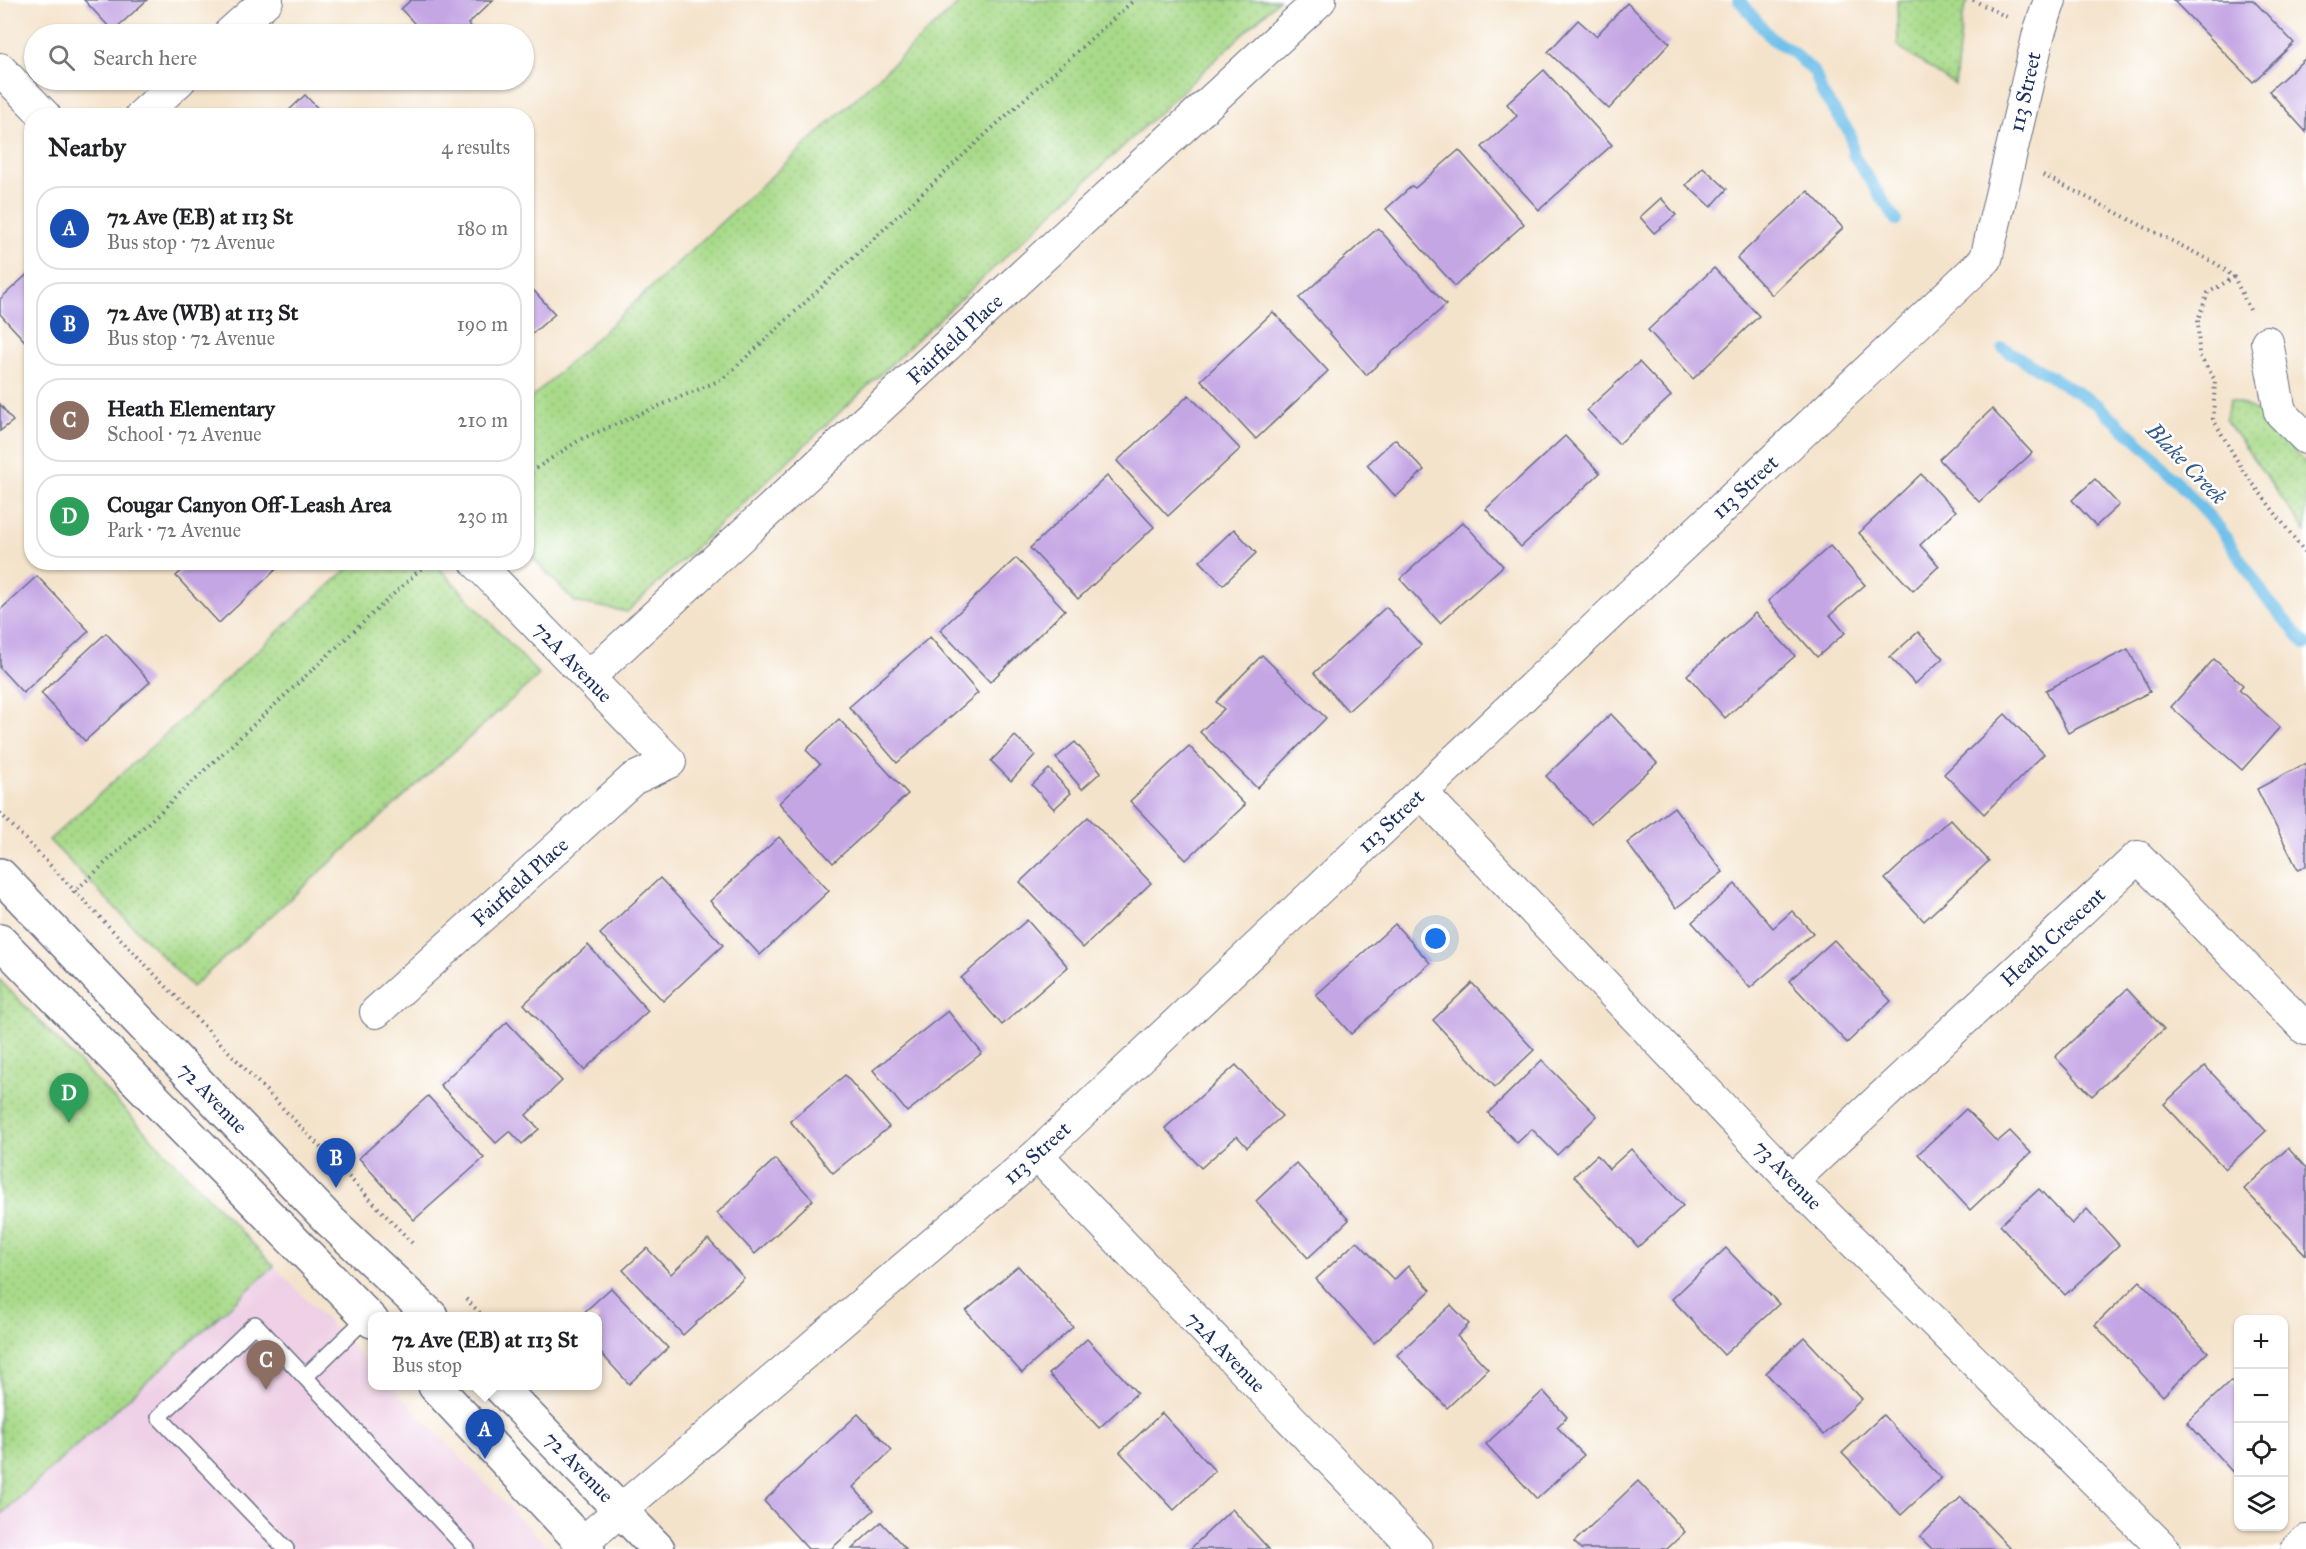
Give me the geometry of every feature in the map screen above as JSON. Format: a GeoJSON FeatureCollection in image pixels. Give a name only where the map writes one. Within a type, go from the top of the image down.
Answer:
{"type":"FeatureCollection","features":[{"type":"Feature","properties":{"kind":"main road","name":"72 Avenue"},"geometry":{"type":"LineString","coordinates":[[0,875],[328,1219],[426,1312]]}},
{"type":"Feature","properties":{"kind":"main road","name":"72 Avenue"},"geometry":{"type":"LineString","coordinates":[[0,941],[368,1317]]}},
{"type":"Feature","properties":{"kind":"main road"},"geometry":{"type":"LineString","coordinates":[[439,1390],[581,1547]]}},
{"type":"Feature","properties":{"kind":"main road","name":"72 Avenue"},"geometry":{"type":"LineString","coordinates":[[503,1390],[658,1549]]}},
{"type":"Feature","properties":{"kind":"street"},"geometry":{"type":"LineString","coordinates":[[240,24],[267,0]]}},
{"type":"Feature","properties":{"kind":"street","name":"Fairfield Place"},"geometry":{"type":"LineString","coordinates":[[589,677],[1320,0]]}},
{"type":"Feature","properties":{"kind":"street","name":"113 Street"},"geometry":{"type":"LineString","coordinates":[[581,1547],[621,1510],[1037,1155],[1986,259],[2039,33],[2050,0]]}},
{"type":"Feature","properties":{"kind":"street"},"geometry":{"type":"LineString","coordinates":[[0,69],[37,108]]}},
{"type":"Feature","properties":{"kind":"street"},"geometry":{"type":"LineString","coordinates":[[150,108],[169,90]]}},
{"type":"Feature","properties":{"kind":"street"},"geometry":{"type":"LineString","coordinates":[[2267,342],[2280,412],[2306,438]]}},
{"type":"Feature","properties":{"kind":"street","name":"72A Avenue"},"geometry":{"type":"LineString","coordinates":[[484,570],[670,762]]}},
{"type":"Feature","properties":{"kind":"street","name":"Fairfield Place"},"geometry":{"type":"LineString","coordinates":[[376,1012],[633,779],[670,762]]}},
{"type":"Feature","properties":{"kind":"street","name":"73 Avenue"},"geometry":{"type":"LineString","coordinates":[[1421,792],[1792,1181],[2164,1549]]}},
{"type":"Feature","properties":{"kind":"street","name":"Heath Crescent"},"geometry":{"type":"LineString","coordinates":[[1792,1181],[2138,857],[2306,1029]]}},
{"type":"Feature","properties":{"kind":"street","name":"72A Avenue"},"geometry":{"type":"LineString","coordinates":[[1037,1155],[1416,1549]]}},
{"type":"Feature","properties":{"kind":"street"},"geometry":{"type":"LineString","coordinates":[[2297,1549],[2306,1541]]}},
{"type":"Feature","properties":{"kind":"lane"},"geometry":{"type":"LineString","coordinates":[[305,1377],[358,1326],[368,1321]]}},
{"type":"Feature","properties":{"kind":"lane"},"geometry":{"type":"LineString","coordinates":[[286,1549],[159,1417],[255,1324],[466,1549]]}},
{"type":"Feature","properties":{"kind":"path"},"geometry":{"type":"LineString","coordinates":[[534,470],[581,439],[723,379],[988,132],[1134,0]]}},
{"type":"Feature","properties":{"kind":"path"},"geometry":{"type":"LineString","coordinates":[[1973,0],[1995,12]]}},
{"type":"Feature","properties":{"kind":"path"},"geometry":{"type":"LineString","coordinates":[[2052,180],[2217,264],[2234,277],[2208,293],[2198,319],[2199,355],[2215,380],[2213,419],[2242,469],[2306,555]]}},
{"type":"Feature","properties":{"kind":"path"},"geometry":{"type":"LineString","coordinates":[[74,892],[419,570]]}},
{"type":"Feature","properties":{"kind":"path"},"geometry":{"type":"LineString","coordinates":[[0,813],[417,1249]]}},
{"type":"Feature","properties":{"kind":"path"},"geometry":{"type":"LineString","coordinates":[[458,1291],[478,1312]]}},
{"type":"Feature","properties":{"kind":"shaded area"},"geometry":{"type":"Polygon","coordinates":[[[274,1266],[368,1363],[368,1390],[395,1390],[550,1549],[0,1549],[0,1515],[274,1266]]]}},
{"type":"Feature","properties":{"kind":"green space"},"geometry":{"type":"Polygon","coordinates":[[[962,0],[1279,0],[627,612],[575,602],[534,559],[534,396],[962,0]]]}},
{"type":"Feature","properties":{"kind":"green space"},"geometry":{"type":"Polygon","coordinates":[[[1897,0],[1968,0],[1962,20],[1955,85],[1898,47],[1897,0]]]}},
{"type":"Feature","properties":{"kind":"green space"},"geometry":{"type":"Polygon","coordinates":[[[2231,399],[2258,411],[2306,464],[2306,532],[2225,419],[2231,399]]]}},
{"type":"Feature","properties":{"kind":"green space"},"geometry":{"type":"Polygon","coordinates":[[[346,570],[442,570],[539,675],[192,987],[49,840],[346,570]]]}},
{"type":"Feature","properties":{"kind":"green space"},"geometry":{"type":"Polygon","coordinates":[[[0,980],[274,1266],[0,1515],[0,980]]]}},
{"type":"Feature","properties":{"kind":"building"},"geometry":{"type":"Polygon","coordinates":[[[84,0],[147,0],[121,24],[106,24],[84,0]]]}},
{"type":"Feature","properties":{"kind":"building"},"geometry":{"type":"Polygon","coordinates":[[[411,0],[493,0],[468,24],[415,24],[401,9],[411,0]]]}},
{"type":"Feature","properties":{"kind":"building"},"geometry":{"type":"Polygon","coordinates":[[[2173,0],[2253,0],[2294,43],[2253,82],[2173,0]]]}},
{"type":"Feature","properties":{"kind":"building"},"geometry":{"type":"Polygon","coordinates":[[[1627,3],[1670,43],[1609,109],[1548,52],[1578,20],[1596,36],[1627,3]]]}},
{"type":"Feature","properties":{"kind":"building"},"geometry":{"type":"Polygon","coordinates":[[[2306,58],[2306,132],[2269,91],[2306,58]]]}},
{"type":"Feature","properties":{"kind":"building"},"geometry":{"type":"Polygon","coordinates":[[[1544,70],[1612,145],[1539,210],[1482,147],[1517,116],[1507,104],[1544,70]]]}},
{"type":"Feature","properties":{"kind":"building"},"geometry":{"type":"Polygon","coordinates":[[[305,95],[317,108],[291,108],[305,95]]]}},
{"type":"Feature","properties":{"kind":"building"},"geometry":{"type":"Polygon","coordinates":[[[1459,150],[1524,224],[1455,286],[1386,209],[1412,186],[1415,188],[1459,150]]]}},
{"type":"Feature","properties":{"kind":"building"},"geometry":{"type":"Polygon","coordinates":[[[1703,167],[1727,189],[1711,207],[1686,185],[1703,167]]]}},
{"type":"Feature","properties":{"kind":"building"},"geometry":{"type":"Polygon","coordinates":[[[1808,191],[1843,228],[1772,295],[1737,258],[1808,191]]]}},
{"type":"Feature","properties":{"kind":"building"},"geometry":{"type":"Polygon","coordinates":[[[1661,198],[1676,215],[1654,233],[1640,217],[1661,198]]]}},
{"type":"Feature","properties":{"kind":"building"},"geometry":{"type":"Polygon","coordinates":[[[1378,228],[1446,305],[1366,375],[1299,298],[1378,228]]]}},
{"type":"Feature","properties":{"kind":"building"},"geometry":{"type":"Polygon","coordinates":[[[1714,268],[1759,316],[1693,379],[1648,330],[1714,268]]]}},
{"type":"Feature","properties":{"kind":"building"},"geometry":{"type":"Polygon","coordinates":[[[24,277],[24,340],[0,314],[0,299],[24,277]]]}},
{"type":"Feature","properties":{"kind":"building"},"geometry":{"type":"Polygon","coordinates":[[[534,291],[555,314],[534,332],[534,291]]]}},
{"type":"Feature","properties":{"kind":"building"},"geometry":{"type":"Polygon","coordinates":[[[1273,312],[1328,371],[1256,439],[1201,380],[1273,312]]]}},
{"type":"Feature","properties":{"kind":"building"},"geometry":{"type":"Polygon","coordinates":[[[1639,362],[1671,396],[1619,444],[1587,410],[1639,362]]]}},
{"type":"Feature","properties":{"kind":"building"},"geometry":{"type":"Polygon","coordinates":[[[1189,395],[1240,449],[1168,516],[1117,461],[1189,395]]]}},
{"type":"Feature","properties":{"kind":"building"},"geometry":{"type":"Polygon","coordinates":[[[0,404],[13,421],[0,431],[0,404]]]}},
{"type":"Feature","properties":{"kind":"building"},"geometry":{"type":"Polygon","coordinates":[[[1992,409],[2032,453],[1979,502],[1939,459],[1992,409]]]}},
{"type":"Feature","properties":{"kind":"building"},"geometry":{"type":"Polygon","coordinates":[[[1565,436],[1600,473],[1521,547],[1486,509],[1565,436]]]}},
{"type":"Feature","properties":{"kind":"building"},"geometry":{"type":"Polygon","coordinates":[[[1395,439],[1424,470],[1396,497],[1367,465],[1395,439]]]}},
{"type":"Feature","properties":{"kind":"building"},"geometry":{"type":"Polygon","coordinates":[[[1921,474],[1956,511],[1920,545],[1939,566],[1913,591],[1859,533],[1921,474]]]}},
{"type":"Feature","properties":{"kind":"building"},"geometry":{"type":"Polygon","coordinates":[[[1107,476],[1154,527],[1078,599],[1030,548],[1107,476]]]}},
{"type":"Feature","properties":{"kind":"building"},"geometry":{"type":"Polygon","coordinates":[[[2095,479],[2119,505],[2096,526],[2072,500],[2095,479]]]}},
{"type":"Feature","properties":{"kind":"building"},"geometry":{"type":"Polygon","coordinates":[[[1463,522],[1503,566],[1440,623],[1400,579],[1463,522]]]}},
{"type":"Feature","properties":{"kind":"building"},"geometry":{"type":"Polygon","coordinates":[[[1234,529],[1256,553],[1223,585],[1200,561],[1234,529]]]}},
{"type":"Feature","properties":{"kind":"building"},"geometry":{"type":"Polygon","coordinates":[[[1830,546],[1865,585],[1830,615],[1845,633],[1817,657],[1768,601],[1830,546]]]}},
{"type":"Feature","properties":{"kind":"building"},"geometry":{"type":"Polygon","coordinates":[[[1016,558],[1065,610],[990,682],[940,630],[1016,558]]]}},
{"type":"Feature","properties":{"kind":"building"},"geometry":{"type":"Polygon","coordinates":[[[182,570],[275,570],[219,623],[176,576],[182,570]]]}},
{"type":"Feature","properties":{"kind":"building"},"geometry":{"type":"Polygon","coordinates":[[[37,576],[89,631],[23,693],[0,668],[0,610],[37,576]]]}},
{"type":"Feature","properties":{"kind":"building"},"geometry":{"type":"Polygon","coordinates":[[[1386,607],[1421,645],[1348,711],[1314,673],[1386,607]]]}},
{"type":"Feature","properties":{"kind":"building"},"geometry":{"type":"Polygon","coordinates":[[[1755,613],[1795,656],[1725,718],[1687,675],[1755,613]]]}},
{"type":"Feature","properties":{"kind":"building"},"geometry":{"type":"Polygon","coordinates":[[[1918,632],[1943,658],[1915,684],[1890,657],[1918,632]]]}},
{"type":"Feature","properties":{"kind":"building"},"geometry":{"type":"Polygon","coordinates":[[[106,633],[150,682],[85,741],[41,693],[106,633]]]}},
{"type":"Feature","properties":{"kind":"building"},"geometry":{"type":"Polygon","coordinates":[[[930,637],[978,693],[897,763],[849,707],[930,637]]]}},
{"type":"Feature","properties":{"kind":"building"},"geometry":{"type":"Polygon","coordinates":[[[2128,649],[2150,692],[2068,733],[2046,690],[2128,649]]]}},
{"type":"Feature","properties":{"kind":"building"},"geometry":{"type":"Polygon","coordinates":[[[1262,655],[1326,718],[1257,788],[1200,732],[1224,709],[1216,702],[1262,655]]]}},
{"type":"Feature","properties":{"kind":"building"},"geometry":{"type":"Polygon","coordinates":[[[2214,659],[2243,685],[2239,690],[2280,727],[2242,770],[2171,707],[2214,659]]]}},
{"type":"Feature","properties":{"kind":"building"},"geometry":{"type":"Polygon","coordinates":[[[1611,714],[1657,763],[1591,824],[1546,776],[1611,714]]]}},
{"type":"Feature","properties":{"kind":"building"},"geometry":{"type":"Polygon","coordinates":[[[2005,714],[2044,754],[1984,814],[1944,774],[2005,714]]]}},
{"type":"Feature","properties":{"kind":"building"},"geometry":{"type":"Polygon","coordinates":[[[839,719],[908,794],[833,863],[779,803],[820,764],[806,750],[839,719]]]}},
{"type":"Feature","properties":{"kind":"building"},"geometry":{"type":"Polygon","coordinates":[[[1015,736],[1035,755],[1011,781],[991,761],[1015,736]]]}},
{"type":"Feature","properties":{"kind":"building"},"geometry":{"type":"Polygon","coordinates":[[[1075,742],[1101,772],[1082,789],[1056,758],[1075,742]]]}},
{"type":"Feature","properties":{"kind":"building"},"geometry":{"type":"Polygon","coordinates":[[[1189,746],[1245,805],[1186,860],[1130,801],[1189,746]]]}},
{"type":"Feature","properties":{"kind":"building"},"geometry":{"type":"Polygon","coordinates":[[[2306,763],[2306,866],[2298,870],[2257,789],[2306,763]]]}},
{"type":"Feature","properties":{"kind":"building"},"geometry":{"type":"Polygon","coordinates":[[[1049,769],[1071,793],[1054,809],[1032,785],[1049,769]]]}},
{"type":"Feature","properties":{"kind":"building"},"geometry":{"type":"Polygon","coordinates":[[[1674,807],[1723,872],[1676,908],[1627,843],[1674,807]]]}},
{"type":"Feature","properties":{"kind":"building"},"geometry":{"type":"Polygon","coordinates":[[[1088,817],[1151,883],[1083,948],[1020,882],[1088,817]]]}},
{"type":"Feature","properties":{"kind":"building"},"geometry":{"type":"Polygon","coordinates":[[[1950,819],[1989,861],[1924,921],[1885,879],[1950,819]]]}},
{"type":"Feature","properties":{"kind":"building"},"geometry":{"type":"Polygon","coordinates":[[[779,837],[829,891],[760,955],[710,901],[779,837]]]}},
{"type":"Feature","properties":{"kind":"building"},"geometry":{"type":"Polygon","coordinates":[[[660,878],[723,945],[663,1001],[600,934],[660,878]]]}},
{"type":"Feature","properties":{"kind":"building"},"geometry":{"type":"Polygon","coordinates":[[[1735,884],[1773,928],[1792,911],[1813,933],[1750,988],[1692,922],[1735,884]]]}},
{"type":"Feature","properties":{"kind":"building"},"geometry":{"type":"Polygon","coordinates":[[[1027,920],[1068,967],[1002,1025],[961,978],[1027,920]]]}},
{"type":"Feature","properties":{"kind":"building"},"geometry":{"type":"Polygon","coordinates":[[[1395,924],[1430,963],[1351,1034],[1316,995],[1395,924]]]}},
{"type":"Feature","properties":{"kind":"building"},"geometry":{"type":"Polygon","coordinates":[[[1834,940],[1891,1001],[1847,1043],[1789,981],[1834,940]]]}},
{"type":"Feature","properties":{"kind":"building"},"geometry":{"type":"Polygon","coordinates":[[[588,945],[648,1011],[584,1070],[524,1004],[588,945]]]}},
{"type":"Feature","properties":{"kind":"building"},"geometry":{"type":"Polygon","coordinates":[[[1472,983],[1534,1050],[1495,1087],[1433,1020],[1472,983]]]}},
{"type":"Feature","properties":{"kind":"building"},"geometry":{"type":"Polygon","coordinates":[[[2127,989],[2164,1029],[2092,1096],[2055,1057],[2127,989]]]}},
{"type":"Feature","properties":{"kind":"building"},"geometry":{"type":"Polygon","coordinates":[[[948,1011],[982,1053],[907,1112],[873,1070],[948,1011]]]}},
{"type":"Feature","properties":{"kind":"building"},"geometry":{"type":"Polygon","coordinates":[[[507,1022],[562,1081],[526,1115],[539,1129],[522,1144],[510,1131],[496,1143],[440,1085],[507,1022]]]}},
{"type":"Feature","properties":{"kind":"building"},"geometry":{"type":"Polygon","coordinates":[[[1542,1060],[1597,1116],[1557,1155],[1532,1129],[1517,1143],[1488,1113],[1542,1060]]]}},
{"type":"Feature","properties":{"kind":"building"},"geometry":{"type":"Polygon","coordinates":[[[1236,1065],[1282,1116],[1247,1147],[1237,1136],[1201,1168],[1165,1128],[1236,1065]]]}},
{"type":"Feature","properties":{"kind":"building"},"geometry":{"type":"Polygon","coordinates":[[[2205,1066],[2266,1131],[2225,1169],[2164,1104],[2205,1066]]]}},
{"type":"Feature","properties":{"kind":"building"},"geometry":{"type":"Polygon","coordinates":[[[845,1075],[889,1127],[833,1173],[790,1121],[845,1075]]]}},
{"type":"Feature","properties":{"kind":"building"},"geometry":{"type":"Polygon","coordinates":[[[428,1096],[484,1158],[414,1220],[359,1158],[428,1096]]]}},
{"type":"Feature","properties":{"kind":"building"},"geometry":{"type":"Polygon","coordinates":[[[1966,1109],[1997,1142],[2010,1131],[2031,1153],[1970,1210],[1918,1154],[1966,1109]]]}},
{"type":"Feature","properties":{"kind":"building"},"geometry":{"type":"Polygon","coordinates":[[[2288,1148],[2306,1168],[2306,1255],[2244,1189],[2288,1148]]]}},
{"type":"Feature","properties":{"kind":"building"},"geometry":{"type":"Polygon","coordinates":[[[1631,1149],[1683,1206],[1638,1247],[1574,1176],[1597,1155],[1609,1169],[1631,1149]]]}},
{"type":"Feature","properties":{"kind":"building"},"geometry":{"type":"Polygon","coordinates":[[[775,1159],[813,1200],[755,1254],[717,1213],[775,1159]]]}},
{"type":"Feature","properties":{"kind":"building"},"geometry":{"type":"Polygon","coordinates":[[[1296,1163],[1349,1220],[1308,1258],[1256,1201],[1296,1163]]]}},
{"type":"Feature","properties":{"kind":"building"},"geometry":{"type":"Polygon","coordinates":[[[2039,1189],[2072,1224],[2087,1209],[2119,1245],[2065,1295],[2000,1225],[2039,1189]]]}},
{"type":"Feature","properties":{"kind":"building"},"geometry":{"type":"Polygon","coordinates":[[[708,1239],[744,1278],[683,1335],[623,1270],[647,1248],[671,1274],[708,1239]]]}},
{"type":"Feature","properties":{"kind":"building"},"geometry":{"type":"Polygon","coordinates":[[[1357,1241],[1394,1280],[1408,1266],[1431,1290],[1374,1343],[1316,1279],[1357,1241]]]}},
{"type":"Feature","properties":{"kind":"building"},"geometry":{"type":"Polygon","coordinates":[[[1726,1248],[1779,1304],[1724,1355],[1672,1299],[1726,1248]]]}},
{"type":"Feature","properties":{"kind":"building"},"geometry":{"type":"Polygon","coordinates":[[[1018,1266],[1073,1327],[1022,1373],[966,1311],[1018,1266]]]}},
{"type":"Feature","properties":{"kind":"building"},"geometry":{"type":"Polygon","coordinates":[[[2140,1281],[2208,1352],[2163,1396],[2095,1325],[2140,1281]]]}},
{"type":"Feature","properties":{"kind":"building"},"geometry":{"type":"Polygon","coordinates":[[[611,1288],[668,1348],[629,1384],[602,1354],[602,1312],[584,1312],[611,1288]]]}},
{"type":"Feature","properties":{"kind":"building"},"geometry":{"type":"Polygon","coordinates":[[[1451,1305],[1469,1324],[1457,1336],[1488,1369],[1447,1408],[1397,1355],[1451,1305]]]}},
{"type":"Feature","properties":{"kind":"building"},"geometry":{"type":"Polygon","coordinates":[[[1804,1337],[1862,1399],[1824,1435],[1766,1373],[1804,1337]]]}},
{"type":"Feature","properties":{"kind":"building"},"geometry":{"type":"Polygon","coordinates":[[[1087,1339],[1137,1393],[1099,1428],[1049,1374],[1087,1339]]]}},
{"type":"Feature","properties":{"kind":"building"},"geometry":{"type":"Polygon","coordinates":[[[2231,1381],[2234,1384],[2234,1474],[2187,1422],[2231,1381]]]}},
{"type":"Feature","properties":{"kind":"building"},"geometry":{"type":"Polygon","coordinates":[[[1543,1391],[1567,1417],[1557,1427],[1584,1455],[1537,1499],[1486,1444],[1543,1391]]]}},
{"type":"Feature","properties":{"kind":"building"},"geometry":{"type":"Polygon","coordinates":[[[1162,1413],[1215,1471],[1174,1510],[1120,1452],[1162,1413]]]}},
{"type":"Feature","properties":{"kind":"building"},"geometry":{"type":"Polygon","coordinates":[[[858,1414],[892,1450],[853,1487],[874,1510],[831,1549],[808,1549],[764,1501],[858,1414]]]}},
{"type":"Feature","properties":{"kind":"building"},"geometry":{"type":"Polygon","coordinates":[[[1883,1415],[1941,1478],[1901,1515],[1842,1453],[1883,1415]]]}},
{"type":"Feature","properties":{"kind":"building"},"geometry":{"type":"Polygon","coordinates":[[[1638,1481],[1685,1532],[1667,1549],[1581,1549],[1574,1542],[1638,1481]]]}},
{"type":"Feature","properties":{"kind":"building"},"geometry":{"type":"Polygon","coordinates":[[[1961,1497],[2011,1549],[1932,1549],[1920,1537],[1961,1497]]]}},
{"type":"Feature","properties":{"kind":"building"},"geometry":{"type":"Polygon","coordinates":[[[1232,1509],[1269,1549],[1190,1549],[1232,1509]]]}},
{"type":"Feature","properties":{"kind":"building"},"geometry":{"type":"Polygon","coordinates":[[[881,1522],[906,1549],[852,1549],[881,1522]]]}},
{"type":"Feature","properties":{"kind":"waterway","name":"Blake Creek"},"geometry":{"type":"LineString","coordinates":[[1739,0],[1772,39],[1793,52],[1815,73],[1822,93],[1850,133],[1854,156],[1896,220]]}},
{"type":"Feature","properties":{"kind":"waterway","name":"Blake Creek"},"geometry":{"type":"LineString","coordinates":[[2003,348],[2098,405],[2151,453],[2219,527],[2267,599],[2306,645]]}},
{"type":"Feature","properties":{"kind":"place","name":"Cougar Canyon Off-Leash Area"},"geometry":{"type":"Point","coordinates":[69,1123]}},
{"type":"Feature","properties":{"kind":"place","name":"72 Ave (WB) at 113 St"},"geometry":{"type":"Point","coordinates":[336,1188]}},
{"type":"Feature","properties":{"kind":"place","name":"Heath Elementary"},"geometry":{"type":"Point","coordinates":[266,1390]}},
{"type":"Feature","properties":{"kind":"place","name":"72 Ave (EB) at 113 St"},"geometry":{"type":"Point","coordinates":[485,1459]}}]}
